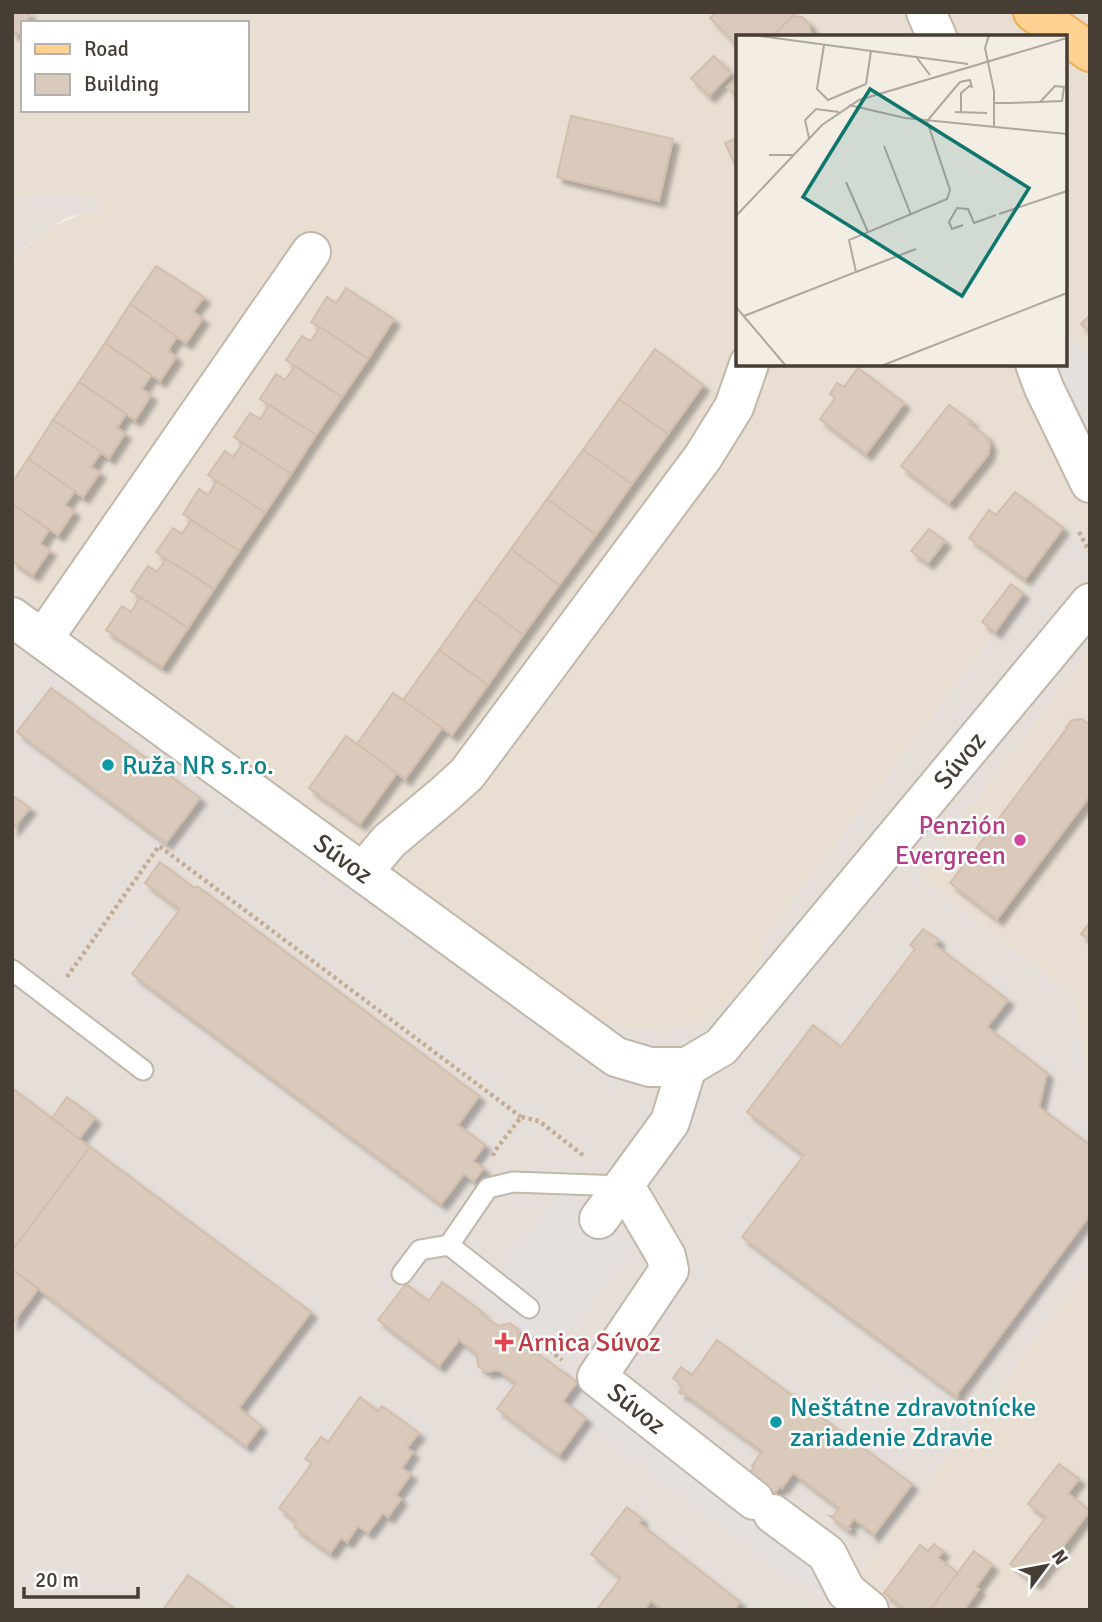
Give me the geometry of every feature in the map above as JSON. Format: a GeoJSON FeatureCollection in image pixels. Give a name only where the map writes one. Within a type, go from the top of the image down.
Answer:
{"type":"FeatureCollection","features":[{"type":"Feature","properties":{"kind":"main road"},"geometry":{"type":"LineString","coordinates":[[1033,12],[1089,47]]}},
{"type":"Feature","properties":{"kind":"street"},"geometry":{"type":"LineString","coordinates":[[926,12],[936,35]]}},
{"type":"Feature","properties":{"kind":"street"},"geometry":{"type":"LineString","coordinates":[[43,639],[311,252]]}},
{"type":"Feature","properties":{"kind":"street"},"geometry":{"type":"LineString","coordinates":[[363,873],[389,841],[467,774],[703,457],[734,407],[748,366]]}},
{"type":"Feature","properties":{"kind":"street"},"geometry":{"type":"LineString","coordinates":[[1036,366],[1090,483]]}},
{"type":"Feature","properties":{"kind":"street","name":"Súvoz"},"geometry":{"type":"LineString","coordinates":[[12,617],[616,1057],[650,1068],[687,1067],[721,1048],[1090,603]]}},
{"type":"Feature","properties":{"kind":"street"},"geometry":{"type":"LineString","coordinates":[[599,1219],[670,1122],[687,1067]]}},
{"type":"Feature","properties":{"kind":"street","name":"Súvoz"},"geometry":{"type":"LineString","coordinates":[[625,1186],[666,1256],[669,1270],[597,1377],[827,1554],[846,1591],[869,1610]]}},
{"type":"Feature","properties":{"kind":"lane"},"geometry":{"type":"LineString","coordinates":[[12,970],[143,1070]]}},
{"type":"Feature","properties":{"kind":"lane"},"geometry":{"type":"LineString","coordinates":[[402,1275],[420,1250],[449,1245],[488,1188],[513,1182],[625,1186]]}},
{"type":"Feature","properties":{"kind":"lane"},"geometry":{"type":"LineString","coordinates":[[449,1245],[529,1308]]}},
{"type":"Feature","properties":{"kind":"path"},"geometry":{"type":"LineString","coordinates":[[1079,532],[1090,552]]}},
{"type":"Feature","properties":{"kind":"path"},"geometry":{"type":"LineString","coordinates":[[51,999],[159,846],[521,1117],[539,1121],[625,1186]]}},
{"type":"Feature","properties":{"kind":"path"},"geometry":{"type":"LineString","coordinates":[[488,1188],[494,1153],[521,1117]]}},
{"type":"Feature","properties":{"kind":"path"},"geometry":{"type":"LineString","coordinates":[[526,1331],[576,1371],[597,1377]]}},
{"type":"Feature","properties":{"kind":"shaded area"},"geometry":{"type":"Polygon","coordinates":[[[12,12],[1090,12],[1090,543],[1073,512],[1069,516],[1069,534],[762,944],[760,965],[734,998],[703,1020],[665,1031],[623,1028],[597,1018],[12,587],[12,264],[17,255],[49,228],[85,213],[105,212],[39,193],[12,197],[12,12]]]}},
{"type":"Feature","properties":{"kind":"shaded area"},"geometry":{"type":"Polygon","coordinates":[[[39,193],[94,195],[106,212],[85,213],[66,218],[32,241],[17,255],[12,264],[12,197],[39,193]]]}},
{"type":"Feature","properties":{"kind":"shaded area"},"geometry":{"type":"Polygon","coordinates":[[[1067,334],[1090,357],[1090,483],[1036,366],[1067,366],[1067,334]]]}},
{"type":"Feature","properties":{"kind":"shaded area"},"geometry":{"type":"Polygon","coordinates":[[[1073,511],[1090,543],[1090,652],[919,876],[1075,997],[1090,1107],[1090,1265],[832,1610],[12,1610],[12,587],[570,1000],[597,1018],[623,1028],[665,1031],[703,1020],[734,998],[760,965],[762,941],[1069,534],[1069,516],[1073,511]]]}},
{"type":"Feature","properties":{"kind":"shaded area"},"geometry":{"type":"Polygon","coordinates":[[[1090,652],[1090,1107],[1075,997],[919,876],[1090,652]]]}},
{"type":"Feature","properties":{"kind":"shaded area"},"geometry":{"type":"Polygon","coordinates":[[[564,1191],[632,1246],[550,1352],[481,1297],[564,1191]]]}},
{"type":"Feature","properties":{"kind":"shaded area"},"geometry":{"type":"Polygon","coordinates":[[[1090,1265],[1090,1610],[832,1610],[939,1469],[1090,1265]]]}},
{"type":"Feature","properties":{"kind":"shaded area"},"geometry":{"type":"Polygon","coordinates":[[[587,1368],[856,1578],[835,1606],[741,1538],[563,1401],[587,1368]]]}},
{"type":"Feature","properties":{"kind":"building"},"geometry":{"type":"Polygon","coordinates":[[[12,12],[29,12],[27,21],[21,21],[21,34],[12,33],[12,12]]]}},
{"type":"Feature","properties":{"kind":"building"},"geometry":{"type":"Polygon","coordinates":[[[716,12],[793,12],[794,15],[774,35],[736,35],[736,44],[710,18],[716,12]]]}},
{"type":"Feature","properties":{"kind":"building"},"geometry":{"type":"Polygon","coordinates":[[[794,15],[802,17],[810,25],[813,35],[774,35],[794,15]]]}},
{"type":"Feature","properties":{"kind":"building"},"geometry":{"type":"Polygon","coordinates":[[[714,56],[731,73],[709,96],[691,78],[714,56]]]}},
{"type":"Feature","properties":{"kind":"building"},"geometry":{"type":"Polygon","coordinates":[[[736,79],[736,95],[727,87],[736,79]]]}},
{"type":"Feature","properties":{"kind":"building"},"geometry":{"type":"Polygon","coordinates":[[[571,116],[673,139],[659,201],[557,177],[571,116]]]}},
{"type":"Feature","properties":{"kind":"building"},"geometry":{"type":"Polygon","coordinates":[[[736,138],[736,167],[725,143],[736,138]]]}},
{"type":"Feature","properties":{"kind":"building"},"geometry":{"type":"Polygon","coordinates":[[[156,266],[204,297],[193,312],[203,318],[186,343],[130,304],[156,266]]]}},
{"type":"Feature","properties":{"kind":"building"},"geometry":{"type":"Polygon","coordinates":[[[346,288],[394,319],[368,359],[311,322],[327,297],[336,303],[346,288]]]}},
{"type":"Feature","properties":{"kind":"building"},"geometry":{"type":"Polygon","coordinates":[[[130,304],[177,337],[168,350],[176,357],[160,381],[105,343],[130,304]]]}},
{"type":"Feature","properties":{"kind":"building"},"geometry":{"type":"Polygon","coordinates":[[[1090,315],[1090,333],[1081,324],[1090,315]]]}},
{"type":"Feature","properties":{"kind":"building"},"geometry":{"type":"Polygon","coordinates":[[[320,327],[368,359],[342,397],[286,360],[302,336],[311,341],[320,327]]]}},
{"type":"Feature","properties":{"kind":"building"},"geometry":{"type":"Polygon","coordinates":[[[105,343],[151,375],[142,389],[151,395],[135,420],[79,382],[105,343]]]}},
{"type":"Feature","properties":{"kind":"building"},"geometry":{"type":"Polygon","coordinates":[[[655,349],[703,385],[668,434],[619,399],[655,349]]]}},
{"type":"Feature","properties":{"kind":"building"},"geometry":{"type":"Polygon","coordinates":[[[295,366],[342,397],[316,435],[260,399],[276,374],[285,380],[295,366]]]}},
{"type":"Feature","properties":{"kind":"building"},"geometry":{"type":"Polygon","coordinates":[[[858,368],[904,403],[866,454],[820,419],[835,398],[830,394],[837,383],[844,387],[858,368]]]}},
{"type":"Feature","properties":{"kind":"building"},"geometry":{"type":"Polygon","coordinates":[[[79,382],[126,414],[117,428],[125,433],[109,458],[53,420],[79,382]]]}},
{"type":"Feature","properties":{"kind":"building"},"geometry":{"type":"Polygon","coordinates":[[[619,399],[668,434],[632,484],[583,450],[619,399]]]}},
{"type":"Feature","properties":{"kind":"building"},"geometry":{"type":"Polygon","coordinates":[[[269,405],[316,435],[291,474],[234,437],[250,413],[260,419],[269,405]]]}},
{"type":"Feature","properties":{"kind":"building"},"geometry":{"type":"Polygon","coordinates":[[[949,405],[972,422],[969,424],[985,435],[990,445],[988,455],[949,503],[901,466],[949,405]]]}},
{"type":"Feature","properties":{"kind":"building"},"geometry":{"type":"Polygon","coordinates":[[[53,420],[101,452],[91,467],[100,472],[83,497],[28,459],[53,420]]]}},
{"type":"Feature","properties":{"kind":"building"},"geometry":{"type":"Polygon","coordinates":[[[243,443],[291,474],[265,513],[208,475],[225,451],[233,457],[243,443]]]}},
{"type":"Feature","properties":{"kind":"building"},"geometry":{"type":"Polygon","coordinates":[[[583,450],[632,484],[596,535],[547,499],[583,450]]]}},
{"type":"Feature","properties":{"kind":"building"},"geometry":{"type":"Polygon","coordinates":[[[28,459],[75,491],[65,505],[74,511],[58,535],[12,504],[12,483],[28,459]]]}},
{"type":"Feature","properties":{"kind":"building"},"geometry":{"type":"Polygon","coordinates":[[[217,481],[265,513],[239,551],[183,514],[199,489],[208,495],[217,481]]]}},
{"type":"Feature","properties":{"kind":"building"},"geometry":{"type":"Polygon","coordinates":[[[1015,492],[1063,528],[1025,579],[969,538],[989,510],[996,515],[1015,492]]]}},
{"type":"Feature","properties":{"kind":"building"},"geometry":{"type":"Polygon","coordinates":[[[547,499],[596,535],[559,585],[511,549],[547,499]]]}},
{"type":"Feature","properties":{"kind":"building"},"geometry":{"type":"Polygon","coordinates":[[[12,504],[49,530],[40,544],[50,550],[33,575],[12,561],[12,504]]]}},
{"type":"Feature","properties":{"kind":"building"},"geometry":{"type":"Polygon","coordinates":[[[191,520],[239,551],[214,589],[156,552],[173,528],[182,534],[191,520]]]}},
{"type":"Feature","properties":{"kind":"building"},"geometry":{"type":"Polygon","coordinates":[[[929,529],[945,541],[928,563],[911,551],[929,529]]]}},
{"type":"Feature","properties":{"kind":"building"},"geometry":{"type":"Polygon","coordinates":[[[511,549],[559,585],[523,635],[475,599],[511,549]]]}},
{"type":"Feature","properties":{"kind":"building"},"geometry":{"type":"Polygon","coordinates":[[[166,559],[214,589],[188,628],[131,591],[148,566],[157,572],[166,559]]]}},
{"type":"Feature","properties":{"kind":"building"},"geometry":{"type":"Polygon","coordinates":[[[1011,584],[1023,593],[995,632],[982,622],[1011,584]]]}},
{"type":"Feature","properties":{"kind":"building"},"geometry":{"type":"Polygon","coordinates":[[[140,597],[188,628],[162,667],[106,630],[122,606],[131,612],[140,597]]]}},
{"type":"Feature","properties":{"kind":"building"},"geometry":{"type":"Polygon","coordinates":[[[475,599],[523,635],[488,685],[439,650],[475,599]]]}},
{"type":"Feature","properties":{"kind":"building"},"geometry":{"type":"Polygon","coordinates":[[[439,650],[488,685],[452,735],[403,700],[439,650]]]}},
{"type":"Feature","properties":{"kind":"building","name":"Ruža NR s.r.o."},"geometry":{"type":"Polygon","coordinates":[[[51,688],[200,798],[166,843],[17,732],[51,688]]]}},
{"type":"Feature","properties":{"kind":"building"},"geometry":{"type":"Polygon","coordinates":[[[393,693],[442,728],[405,779],[357,744],[393,693]]]}},
{"type":"Feature","properties":{"kind":"building","name":"Penzión Evergreen"},"geometry":{"type":"Polygon","coordinates":[[[1082,719],[1090,725],[1090,796],[997,919],[950,883],[1066,727],[1072,720],[1082,719]]]}},
{"type":"Feature","properties":{"kind":"building"},"geometry":{"type":"Polygon","coordinates":[[[346,736],[397,773],[360,824],[309,788],[346,736]]]}},
{"type":"Feature","properties":{"kind":"building"},"geometry":{"type":"Polygon","coordinates":[[[12,795],[30,808],[12,830],[12,795]]]}},
{"type":"Feature","properties":{"kind":"building"},"geometry":{"type":"Polygon","coordinates":[[[160,862],[194,888],[197,886],[479,1096],[458,1125],[485,1145],[473,1161],[484,1168],[474,1181],[464,1174],[441,1204],[132,974],[180,909],[145,883],[160,862]]]}},
{"type":"Feature","properties":{"kind":"building"},"geometry":{"type":"Polygon","coordinates":[[[1090,922],[1090,940],[1081,934],[1090,922]]]}},
{"type":"Feature","properties":{"kind":"building"},"geometry":{"type":"Polygon","coordinates":[[[923,929],[939,940],[935,945],[1008,1000],[987,1027],[1047,1073],[1039,1107],[1090,1145],[1090,1215],[957,1397],[742,1237],[804,1155],[747,1112],[813,1025],[841,1047],[915,949],[910,945],[923,929]]]}},
{"type":"Feature","properties":{"kind":"building"},"geometry":{"type":"Polygon","coordinates":[[[12,1088],[90,1147],[12,1251],[12,1088]]]}},
{"type":"Feature","properties":{"kind":"building"},"geometry":{"type":"Polygon","coordinates":[[[67,1097],[95,1118],[79,1139],[52,1118],[67,1097]]]}},
{"type":"Feature","properties":{"kind":"building"},"geometry":{"type":"Polygon","coordinates":[[[90,1147],[311,1312],[239,1408],[261,1426],[246,1446],[12,1269],[12,1251],[90,1147]]]}},
{"type":"Feature","properties":{"kind":"building"},"geometry":{"type":"Polygon","coordinates":[[[12,1269],[38,1289],[12,1324],[12,1269]]]}},
{"type":"Feature","properties":{"kind":"building"},"geometry":{"type":"Polygon","coordinates":[[[442,1282],[498,1326],[510,1323],[518,1330],[519,1342],[577,1382],[563,1401],[586,1418],[559,1455],[497,1409],[516,1383],[498,1370],[487,1372],[478,1366],[477,1354],[459,1340],[439,1366],[378,1320],[406,1284],[429,1301],[442,1282]]]}},
{"type":"Feature","properties":{"kind":"building","name":"Neštátne zdravotnícke zariadenie Zdravie"},"geometry":{"type":"Polygon","coordinates":[[[717,1340],[912,1484],[873,1536],[854,1519],[848,1530],[830,1516],[839,1508],[793,1473],[772,1497],[746,1478],[762,1451],[682,1392],[681,1394],[679,1392],[683,1386],[673,1378],[681,1367],[692,1375],[717,1340]]]}},
{"type":"Feature","properties":{"kind":"building"},"geometry":{"type":"Polygon","coordinates":[[[360,1397],[378,1411],[382,1406],[419,1433],[407,1448],[413,1452],[402,1468],[411,1474],[396,1495],[401,1499],[388,1517],[383,1513],[368,1533],[358,1526],[347,1542],[341,1538],[330,1553],[294,1527],[297,1522],[279,1508],[312,1463],[305,1459],[321,1437],[328,1442],[360,1397]]]}},
{"type":"Feature","properties":{"kind":"building"},"geometry":{"type":"Polygon","coordinates":[[[1059,1464],[1079,1479],[1068,1493],[1090,1511],[1035,1583],[1010,1564],[1046,1517],[1028,1504],[1059,1464]]]}},
{"type":"Feature","properties":{"kind":"building"},"geometry":{"type":"Polygon","coordinates":[[[627,1507],[642,1519],[639,1523],[740,1602],[734,1610],[663,1610],[651,1601],[644,1610],[598,1608],[621,1578],[591,1554],[627,1507]]]}},
{"type":"Feature","properties":{"kind":"building"},"geometry":{"type":"Polygon","coordinates":[[[934,1544],[943,1551],[938,1558],[958,1573],[930,1610],[906,1610],[884,1593],[920,1545],[928,1551],[934,1544]]]}},
{"type":"Feature","properties":{"kind":"building"},"geometry":{"type":"Polygon","coordinates":[[[974,1551],[992,1565],[964,1610],[930,1610],[974,1551]]]}},
{"type":"Feature","properties":{"kind":"building"},"geometry":{"type":"Polygon","coordinates":[[[188,1575],[236,1610],[163,1610],[188,1575]]]}},
{"type":"Feature","properties":{"kind":"place","name":"Ruža NR s.r.o."},"geometry":{"type":"Point","coordinates":[108,765]}},
{"type":"Feature","properties":{"kind":"place","name":"Penzión Evergreen"},"geometry":{"type":"Point","coordinates":[1020,840]}},
{"type":"Feature","properties":{"kind":"place","name":"Arnica Súvoz"},"geometry":{"type":"Point","coordinates":[504,1342]}},
{"type":"Feature","properties":{"kind":"place","name":"Neštátne zdravotnícke zariadenie Zdravie"},"geometry":{"type":"Point","coordinates":[776,1422]}}]}
